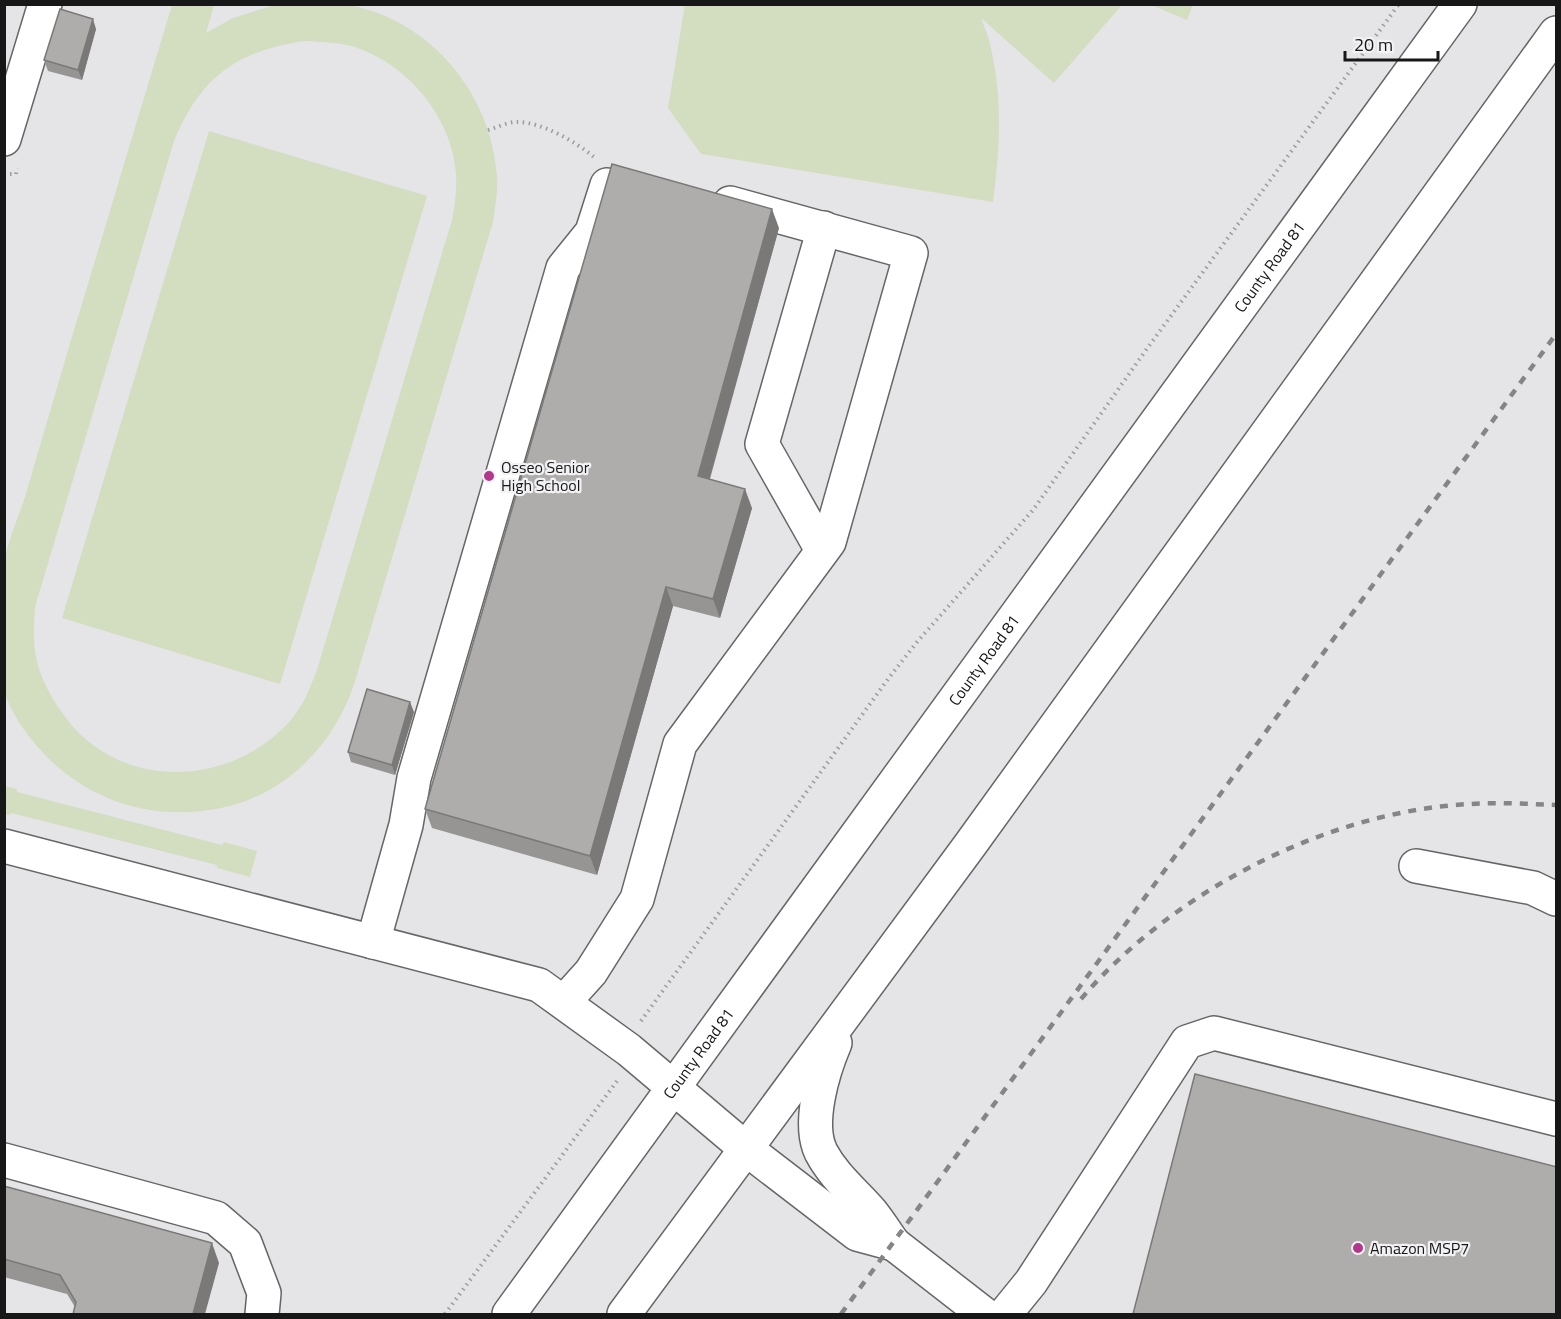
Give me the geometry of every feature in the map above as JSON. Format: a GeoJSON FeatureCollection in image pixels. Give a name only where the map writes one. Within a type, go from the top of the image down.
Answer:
{"type":"FeatureCollection","features":[{"type":"Feature","properties":{"kind":"main road"},"geometry":{"type":"LineString","coordinates":[[4,139],[45,4]]}},
{"type":"Feature","properties":{"kind":"main road","name":"County Road 81"},"geometry":{"type":"LineString","coordinates":[[509,1314],[1460,4]]}},
{"type":"Feature","properties":{"kind":"main road"},"geometry":{"type":"LineString","coordinates":[[624,1314],[984,826],[1557,33]]}},
{"type":"Feature","properties":{"kind":"main road"},"geometry":{"type":"LineString","coordinates":[[373,942],[406,825],[414,778],[563,268],[592,232],[623,173]]}},
{"type":"Feature","properties":{"kind":"main road"},"geometry":{"type":"LineString","coordinates":[[564,1002],[591,972],[637,899],[680,744],[829,542],[911,253],[701,195]]}},
{"type":"Feature","properties":{"kind":"main road"},"geometry":{"type":"LineString","coordinates":[[822,550],[762,444],[824,228]]}},
{"type":"Feature","properties":{"kind":"main road"},"geometry":{"type":"LineString","coordinates":[[4,846],[539,986],[629,1050],[746,1148],[857,1234],[894,1244]]}},
{"type":"Feature","properties":{"kind":"main road"},"geometry":{"type":"LineString","coordinates":[[1416,866],[1533,888],[1557,899]]}},
{"type":"Feature","properties":{"kind":"main road"},"geometry":{"type":"LineString","coordinates":[[850,1008],[823,1078],[816,1128],[820,1150],[836,1176],[872,1213],[894,1244],[984,1314]]}},
{"type":"Feature","properties":{"kind":"main road"},"geometry":{"type":"LineString","coordinates":[[1005,1314],[1032,1282],[1187,1042],[1214,1033],[1557,1119]]}},
{"type":"Feature","properties":{"kind":"main road"},"geometry":{"type":"LineString","coordinates":[[4,1160],[216,1218],[245,1243],[264,1293],[262,1314]]}},
{"type":"Feature","properties":{"kind":"path"},"geometry":{"type":"LineString","coordinates":[[445,1314],[615,1086],[640,1022],[888,679],[917,642],[1033,510],[1153,341],[1399,4]]}},
{"type":"Feature","properties":{"kind":"path"},"geometry":{"type":"LineString","coordinates":[[488,130],[515,122],[536,125],[563,136],[623,173]]}},
{"type":"Feature","properties":{"kind":"green space"},"geometry":{"type":"Polygon","coordinates":[[[332,3],[350,5],[379,14],[406,27],[431,45],[452,66],[470,90],[493,146],[497,194],[493,222],[355,681],[335,725],[305,763],[267,791],[221,808],[194,812],[167,812],[116,801],[93,791],[50,760],[19,722],[11,709],[4,688],[4,564],[172,5],[214,5],[206,33],[233,18],[277,4],[332,3]],[[305,41],[259,52],[240,60],[224,71],[196,100],[174,141],[35,607],[34,638],[38,665],[46,687],[59,708],[86,739],[113,757],[142,768],[173,772],[205,769],[236,760],[264,744],[289,722],[302,704],[317,670],[452,220],[456,186],[453,153],[436,112],[423,94],[407,78],[371,54],[351,46],[305,41]]]}},
{"type":"Feature","properties":{"kind":"green space"},"geometry":{"type":"Polygon","coordinates":[[[685,4],[1122,5],[1054,83],[981,18],[990,44],[999,104],[999,142],[993,202],[701,154],[668,108],[685,4]]]}},
{"type":"Feature","properties":{"kind":"green space"},"geometry":{"type":"Polygon","coordinates":[[[1151,5],[1193,5],[1187,20],[1151,5]]]}},
{"type":"Feature","properties":{"kind":"green space"},"geometry":{"type":"Polygon","coordinates":[[[209,131],[427,196],[280,684],[62,618],[209,131]]]}},
{"type":"Feature","properties":{"kind":"green space"},"geometry":{"type":"Polygon","coordinates":[[[4,786],[17,789],[17,792],[222,845],[224,842],[257,851],[250,877],[217,868],[217,865],[11,813],[10,815],[5,814],[4,786]]]}},
{"type":"Feature","properties":{"kind":"building"},"geometry":{"type":"Polygon","coordinates":[[[60,9],[93,19],[78,70],[44,60],[60,9]]]}},
{"type":"Feature","properties":{"kind":"building"},"geometry":{"type":"Polygon","coordinates":[[[612,164],[772,209],[698,476],[745,489],[713,599],[666,587],[590,856],[425,809],[612,164]]]}},
{"type":"Feature","properties":{"kind":"building"},"geometry":{"type":"Polygon","coordinates":[[[367,689],[410,702],[392,765],[348,752],[367,689]]]}},
{"type":"Feature","properties":{"kind":"building","name":"Amazon MSP7"},"geometry":{"type":"Polygon","coordinates":[[[1195,1074],[1557,1167],[1557,1314],[1133,1314],[1195,1074]]]}},
{"type":"Feature","properties":{"kind":"building"},"geometry":{"type":"Polygon","coordinates":[[[4,1186],[212,1243],[193,1314],[73,1314],[76,1302],[60,1275],[4,1259],[4,1186]]]}},
{"type":"Feature","properties":{"kind":"railway"},"geometry":{"type":"LineString","coordinates":[[841,1314],[1556,334]]}},
{"type":"Feature","properties":{"kind":"railway"},"geometry":{"type":"LineString","coordinates":[[1081,999],[1118,960],[1161,924],[1207,892],[1257,864],[1309,840],[1362,822],[1416,810],[1481,803],[1556,805]]}},
{"type":"Feature","properties":{"kind":"place","name":"Osseo Senior High School"},"geometry":{"type":"Point","coordinates":[489,476]}},
{"type":"Feature","properties":{"kind":"place","name":"Amazon MSP7"},"geometry":{"type":"Point","coordinates":[1358,1248]}}]}
